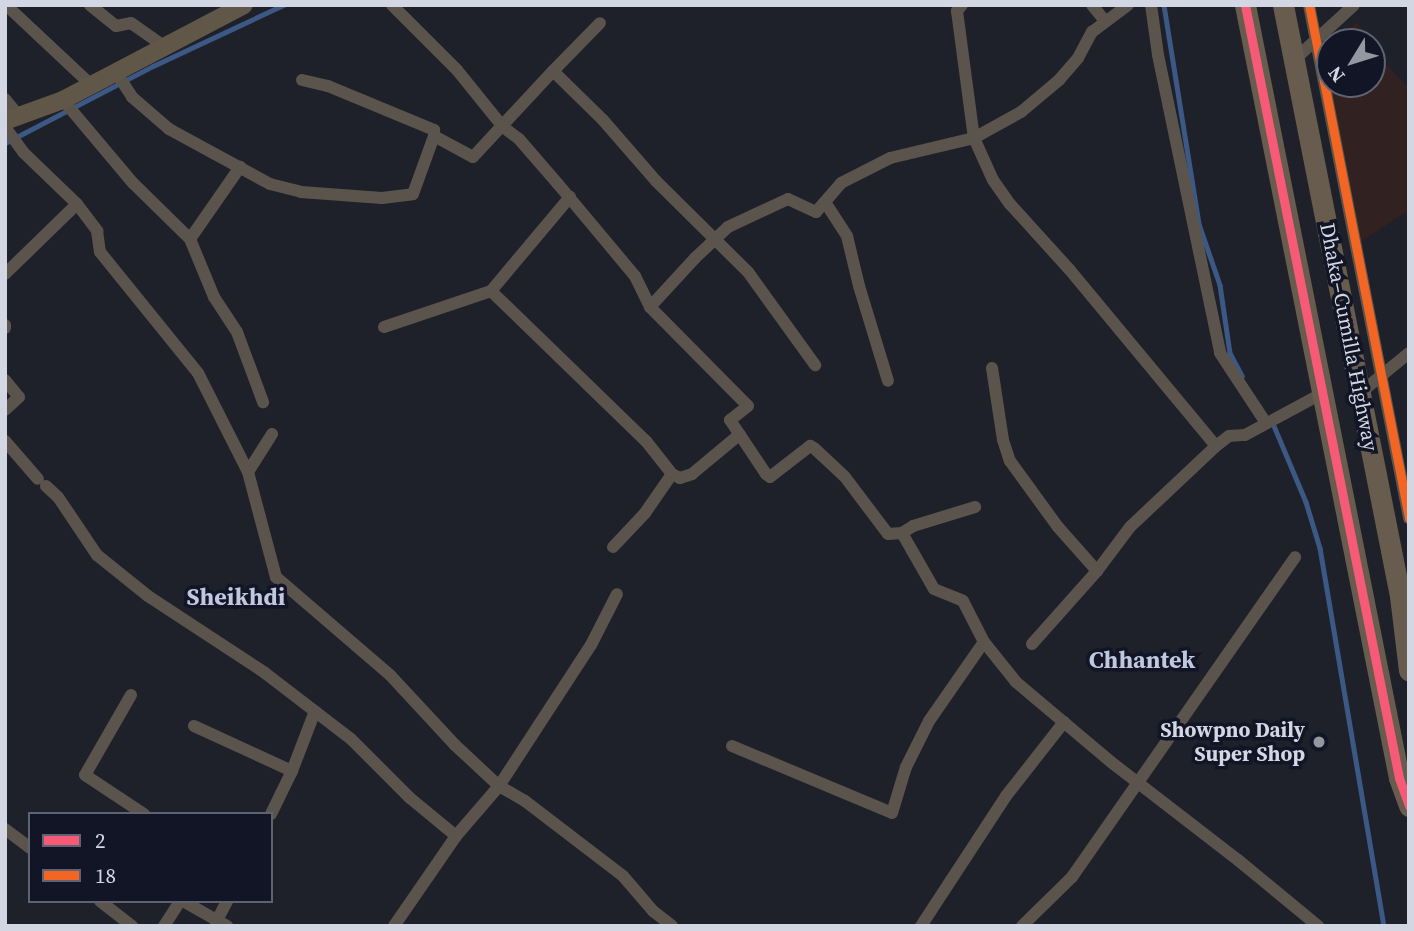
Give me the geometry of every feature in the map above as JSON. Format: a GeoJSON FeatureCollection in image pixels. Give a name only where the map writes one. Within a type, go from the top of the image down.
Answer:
{"type":"FeatureCollection","features":[{"type":"Feature","properties":{"kind":"highway"},"geometry":{"type":"LineString","coordinates":[[1245,5],[1399,778],[1409,806]]}},
{"type":"Feature","properties":{"kind":"highway","name":"Dhaka–Cumilla Highway"},"geometry":{"type":"LineString","coordinates":[[1258,5],[1357,495],[1409,771]]}},
{"type":"Feature","properties":{"kind":"highway","name":"Dhaka–Cumilla Highway"},"geometry":{"type":"LineString","coordinates":[[1283,5],[1399,596],[1409,670]]}},
{"type":"Feature","properties":{"kind":"main road"},"geometry":{"type":"LineString","coordinates":[[9,123],[63,100],[244,5]]}},
{"type":"Feature","properties":{"kind":"street"},"geometry":{"type":"LineString","coordinates":[[6,5],[90,84]]}},
{"type":"Feature","properties":{"kind":"street"},"geometry":{"type":"LineString","coordinates":[[90,5],[116,26],[131,23],[162,46]]}},
{"type":"Feature","properties":{"kind":"street"},"geometry":{"type":"LineString","coordinates":[[392,5],[457,70],[503,127],[519,139],[570,197],[635,276],[650,307],[748,406],[730,420],[770,477],[810,446],[814,447],[845,477],[888,534],[902,533],[913,526],[975,507]]}},
{"type":"Feature","properties":{"kind":"street"},"geometry":{"type":"LineString","coordinates":[[962,5],[957,11],[974,138],[993,180],[1010,204],[1069,269],[1216,446]]}},
{"type":"Feature","properties":{"kind":"street"},"geometry":{"type":"LineString","coordinates":[[1092,5],[1104,20]]}},
{"type":"Feature","properties":{"kind":"street"},"geometry":{"type":"LineString","coordinates":[[650,307],[728,227],[788,199],[816,212],[841,183],[890,158],[974,138],[1021,112],[1053,86],[1078,58],[1091,32],[1128,5]]}},
{"type":"Feature","properties":{"kind":"street"},"geometry":{"type":"LineString","coordinates":[[1151,5],[1158,55],[1220,353],[1270,421]]}},
{"type":"Feature","properties":{"kind":"street"},"geometry":{"type":"LineString","coordinates":[[1294,60],[1316,41],[1309,5]]}},
{"type":"Feature","properties":{"kind":"street"},"geometry":{"type":"LineString","coordinates":[[1330,28],[1354,5]]}},
{"type":"Feature","properties":{"kind":"street"},"geometry":{"type":"LineString","coordinates":[[433,135],[473,157],[600,23]]}},
{"type":"Feature","properties":{"kind":"street"},"geometry":{"type":"LineString","coordinates":[[553,71],[748,272],[815,365]]}},
{"type":"Feature","properties":{"kind":"street"},"geometry":{"type":"LineString","coordinates":[[116,72],[132,97],[169,129],[270,184],[301,192],[383,198],[413,194],[434,130],[350,94],[302,80]]}},
{"type":"Feature","properties":{"kind":"street"},"geometry":{"type":"LineString","coordinates":[[1302,100],[1316,97]]}},
{"type":"Feature","properties":{"kind":"street"},"geometry":{"type":"LineString","coordinates":[[1328,98],[1409,518]]}},
{"type":"Feature","properties":{"kind":"street"},"geometry":{"type":"LineString","coordinates":[[5,99],[9,123],[23,152],[77,204],[97,232],[100,252],[198,373],[248,472],[276,577],[390,675],[454,745],[499,786],[525,801],[624,876],[653,911],[672,926]]}},
{"type":"Feature","properties":{"kind":"street"},"geometry":{"type":"LineString","coordinates":[[63,100],[133,183],[190,239],[214,298],[237,332],[263,402]]}},
{"type":"Feature","properties":{"kind":"street"},"geometry":{"type":"LineString","coordinates":[[190,239],[240,167]]}},
{"type":"Feature","properties":{"kind":"street"},"geometry":{"type":"LineString","coordinates":[[384,327],[491,291],[570,197]]}},
{"type":"Feature","properties":{"kind":"street"},"geometry":{"type":"LineString","coordinates":[[825,202],[847,236],[888,382]]}},
{"type":"Feature","properties":{"kind":"street"},"geometry":{"type":"LineString","coordinates":[[5,274],[77,204]]}},
{"type":"Feature","properties":{"kind":"street"},"geometry":{"type":"LineString","coordinates":[[1324,212],[1349,207]]}},
{"type":"Feature","properties":{"kind":"street"},"geometry":{"type":"LineString","coordinates":[[491,291],[646,441],[672,474],[680,478],[692,474],[740,434]]}},
{"type":"Feature","properties":{"kind":"street"},"geometry":{"type":"LineString","coordinates":[[1360,393],[1409,353]]}},
{"type":"Feature","properties":{"kind":"street"},"geometry":{"type":"LineString","coordinates":[[992,368],[1003,440],[1010,461],[1058,527],[1097,571]]}},
{"type":"Feature","properties":{"kind":"street"},"geometry":{"type":"LineString","coordinates":[[5,380],[19,397],[5,410]]}},
{"type":"Feature","properties":{"kind":"street"},"geometry":{"type":"LineString","coordinates":[[1032,644],[1097,571],[1130,527],[1216,446],[1229,436],[1245,435],[1323,393]]}},
{"type":"Feature","properties":{"kind":"street"},"geometry":{"type":"LineString","coordinates":[[248,472],[272,434]]}},
{"type":"Feature","properties":{"kind":"street"},"geometry":{"type":"LineString","coordinates":[[5,441],[58,497],[97,555],[148,596],[265,673],[351,739],[410,798],[456,836]]}},
{"type":"Feature","properties":{"kind":"street"},"geometry":{"type":"LineString","coordinates":[[613,547],[645,513],[672,474]]}},
{"type":"Feature","properties":{"kind":"street"},"geometry":{"type":"LineString","coordinates":[[902,533],[934,589],[963,601],[984,642],[1016,682],[1318,926]]}},
{"type":"Feature","properties":{"kind":"street"},"geometry":{"type":"LineString","coordinates":[[1023,926],[1072,877],[1103,828],[1295,556]]}},
{"type":"Feature","properties":{"kind":"street"},"geometry":{"type":"LineString","coordinates":[[394,926],[456,836],[499,786],[591,645],[617,594]]}},
{"type":"Feature","properties":{"kind":"street"},"geometry":{"type":"LineString","coordinates":[[732,746],[892,813],[906,767],[929,722],[984,642]]}},
{"type":"Feature","properties":{"kind":"street"},"geometry":{"type":"LineString","coordinates":[[131,695],[85,775],[141,812]]}},
{"type":"Feature","properties":{"kind":"street"},"geometry":{"type":"LineString","coordinates":[[272,812],[292,771],[315,711]]}},
{"type":"Feature","properties":{"kind":"street"},"geometry":{"type":"LineString","coordinates":[[921,926],[1006,796],[1064,722]]}},
{"type":"Feature","properties":{"kind":"street"},"geometry":{"type":"LineString","coordinates":[[194,726],[292,771]]}},
{"type":"Feature","properties":{"kind":"street"},"geometry":{"type":"LineString","coordinates":[[5,829],[28,846]]}},
{"type":"Feature","properties":{"kind":"street"},"geometry":{"type":"LineString","coordinates":[[103,903],[132,926]]}},
{"type":"Feature","properties":{"kind":"street"},"geometry":{"type":"LineString","coordinates":[[164,926],[181,903]]}},
{"type":"Feature","properties":{"kind":"street"},"geometry":{"type":"LineString","coordinates":[[185,903],[221,924],[226,903]]}},
{"type":"Feature","properties":{"kind":"shaded area"},"geometry":{"type":"Polygon","coordinates":[[[1358,22],[1361,28],[1350,28],[1358,22]]]}},
{"type":"Feature","properties":{"kind":"shaded area"},"geometry":{"type":"Polygon","coordinates":[[[1386,64],[1409,88],[1409,210],[1359,243],[1328,98],[1386,98],[1386,64]]]}},
{"type":"Feature","properties":{"kind":"waterway"},"geometry":{"type":"LineString","coordinates":[[5,143],[153,66],[283,5]]}},
{"type":"Feature","properties":{"kind":"waterway"},"geometry":{"type":"LineString","coordinates":[[1164,5],[1199,224],[1220,285],[1230,353],[1242,376]]}},
{"type":"Feature","properties":{"kind":"waterway"},"geometry":{"type":"LineString","coordinates":[[1272,421],[1306,502],[1320,548],[1384,926]]}},
{"type":"Feature","properties":{"kind":"transit line","name":"2"},"geometry":{"type":"LineString","coordinates":[[1245,5],[1399,778],[1409,806]]}},
{"type":"Feature","properties":{"kind":"transit line","name":"18"},"geometry":{"type":"LineString","coordinates":[[1309,5],[1409,518]]}},
{"type":"Feature","properties":{"kind":"place","name":"Showpno Daily Super Shop"},"geometry":{"type":"Point","coordinates":[1319,742]}},
{"type":"Feature","properties":{"kind":"district","name":"Sheikhdi"},"geometry":{"type":"Point","coordinates":[236,597]}},
{"type":"Feature","properties":{"kind":"district","name":"Chhantek"},"geometry":{"type":"Point","coordinates":[1142,660]}}]}
